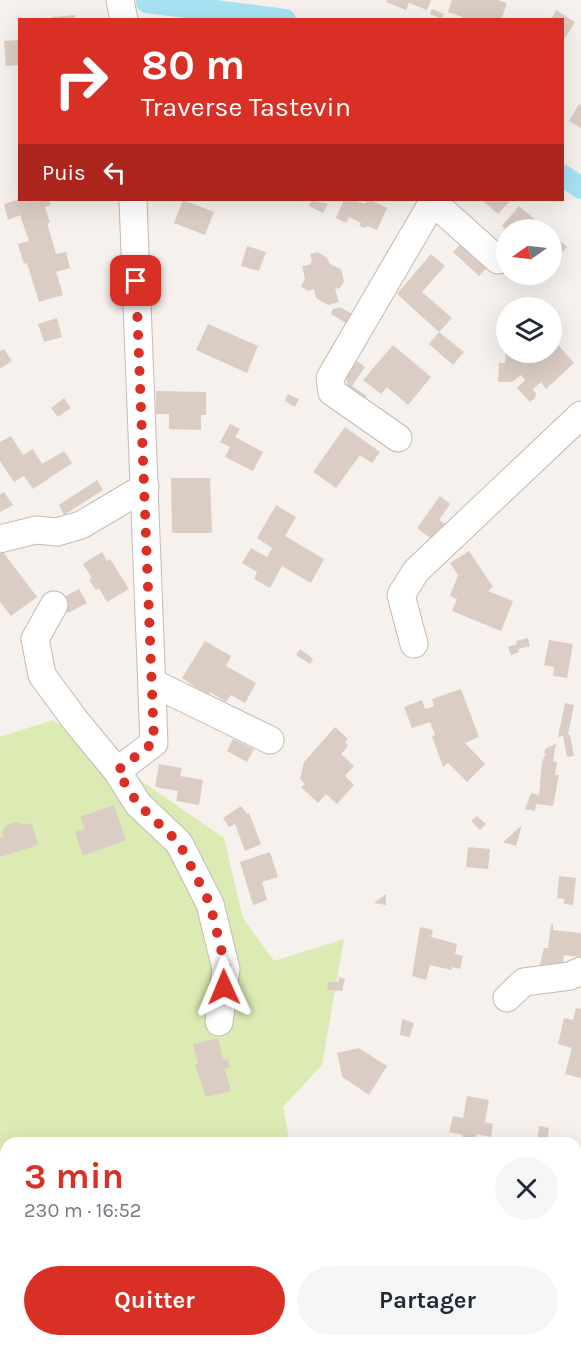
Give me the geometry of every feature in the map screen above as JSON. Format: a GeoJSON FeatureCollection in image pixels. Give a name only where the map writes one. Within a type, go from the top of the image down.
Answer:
{"type":"FeatureCollection","features":[{"type":"Feature","properties":{"kind":"street"},"geometry":{"type":"LineString","coordinates":[[120,0],[124,18]]}},
{"type":"Feature","properties":{"kind":"street"},"geometry":{"type":"LineString","coordinates":[[117,771],[154,742],[133,201]]}},
{"type":"Feature","properties":{"kind":"street"},"geometry":{"type":"LineString","coordinates":[[398,438],[332,392],[330,378],[433,201],[496,258]]}},
{"type":"Feature","properties":{"kind":"street"},"geometry":{"type":"LineString","coordinates":[[414,644],[401,595],[416,571],[581,416]]}},
{"type":"Feature","properties":{"kind":"street"},"geometry":{"type":"LineString","coordinates":[[0,539],[36,530],[57,532],[81,525],[145,488]]}},
{"type":"Feature","properties":{"kind":"street"},"geometry":{"type":"LineString","coordinates":[[54,605],[35,639],[42,675],[117,771],[138,804],[179,843],[210,904],[226,969],[219,1022]]}},
{"type":"Feature","properties":{"kind":"street"},"geometry":{"type":"LineString","coordinates":[[153,683],[270,740]]}},
{"type":"Feature","properties":{"kind":"street"},"geometry":{"type":"LineString","coordinates":[[507,998],[524,982],[570,976],[581,971]]}},
{"type":"Feature","properties":{"kind":"green space"},"geometry":{"type":"Polygon","coordinates":[[[53,720],[224,838],[243,918],[274,961],[344,939],[322,1065],[283,1107],[289,1137],[0,1137],[0,737],[53,720]]]}},
{"type":"Feature","properties":{"kind":"building"},"geometry":{"type":"Polygon","coordinates":[[[387,0],[431,0],[427,10],[409,3],[406,10],[386,2],[387,0]]]}},
{"type":"Feature","properties":{"kind":"building"},"geometry":{"type":"Polygon","coordinates":[[[452,0],[498,0],[507,3],[502,18],[463,18],[448,12],[452,0]]]}},
{"type":"Feature","properties":{"kind":"building"},"geometry":{"type":"Polygon","coordinates":[[[432,9],[444,14],[442,18],[440,18],[430,14],[432,9]]]}},
{"type":"Feature","properties":{"kind":"building"},"geometry":{"type":"Polygon","coordinates":[[[556,10],[575,22],[564,40],[564,18],[552,18],[556,10]]]}},
{"type":"Feature","properties":{"kind":"building"},"geometry":{"type":"Polygon","coordinates":[[[75,15],[75,18],[52,17],[75,15]]]}},
{"type":"Feature","properties":{"kind":"building"},"geometry":{"type":"Polygon","coordinates":[[[18,40],[18,65],[6,66],[4,41],[18,40]]]}},
{"type":"Feature","properties":{"kind":"building"},"geometry":{"type":"Polygon","coordinates":[[[579,104],[581,105],[581,128],[569,121],[579,104]]]}},
{"type":"Feature","properties":{"kind":"building"},"geometry":{"type":"Polygon","coordinates":[[[18,200],[49,201],[51,205],[45,207],[56,254],[66,252],[70,268],[56,272],[63,295],[39,302],[27,263],[24,264],[18,244],[29,241],[20,215],[8,220],[4,204],[18,200]]]}},
{"type":"Feature","properties":{"kind":"building"},"geometry":{"type":"Polygon","coordinates":[[[183,201],[214,212],[205,235],[174,223],[183,201]]]}},
{"type":"Feature","properties":{"kind":"building"},"geometry":{"type":"Polygon","coordinates":[[[312,201],[328,204],[323,213],[309,206],[312,201]]]}},
{"type":"Feature","properties":{"kind":"building"},"geometry":{"type":"Polygon","coordinates":[[[344,201],[357,201],[365,204],[367,201],[373,201],[387,208],[377,230],[359,226],[361,223],[349,217],[346,223],[336,218],[344,201]]]}},
{"type":"Feature","properties":{"kind":"building"},"geometry":{"type":"Polygon","coordinates":[[[483,201],[510,201],[498,214],[483,201]]]}},
{"type":"Feature","properties":{"kind":"building"},"geometry":{"type":"Polygon","coordinates":[[[519,206],[534,219],[508,219],[519,206]]]}},
{"type":"Feature","properties":{"kind":"building"},"geometry":{"type":"Polygon","coordinates":[[[464,240],[491,263],[479,276],[453,252],[464,240]]]}},
{"type":"Feature","properties":{"kind":"building"},"geometry":{"type":"Polygon","coordinates":[[[562,243],[567,247],[562,253],[562,243]]]}},
{"type":"Feature","properties":{"kind":"building"},"geometry":{"type":"Polygon","coordinates":[[[247,246],[266,252],[259,271],[241,266],[247,246]]]}},
{"type":"Feature","properties":{"kind":"building"},"geometry":{"type":"Polygon","coordinates":[[[318,252],[327,258],[330,264],[341,269],[344,282],[340,288],[335,289],[339,302],[328,305],[316,298],[314,289],[308,291],[301,286],[305,279],[302,266],[309,265],[312,261],[310,254],[318,252]]]}},
{"type":"Feature","properties":{"kind":"building"},"geometry":{"type":"Polygon","coordinates":[[[431,254],[445,266],[422,292],[452,318],[439,332],[397,294],[431,254]]]}},
{"type":"Feature","properties":{"kind":"building"},"geometry":{"type":"Polygon","coordinates":[[[340,307],[352,314],[352,327],[331,314],[333,309],[340,307]]]}},
{"type":"Feature","properties":{"kind":"building"},"geometry":{"type":"Polygon","coordinates":[[[57,318],[62,337],[44,342],[38,324],[57,318]]]}},
{"type":"Feature","properties":{"kind":"building"},"geometry":{"type":"Polygon","coordinates":[[[208,324],[258,346],[247,373],[196,350],[208,324]]]}},
{"type":"Feature","properties":{"kind":"building"},"geometry":{"type":"Polygon","coordinates":[[[439,332],[464,352],[453,365],[429,344],[439,332]]]}},
{"type":"Feature","properties":{"kind":"building"},"geometry":{"type":"Polygon","coordinates":[[[393,345],[431,377],[408,405],[387,387],[381,394],[363,380],[393,345]]]}},
{"type":"Feature","properties":{"kind":"building"},"geometry":{"type":"Polygon","coordinates":[[[4,349],[12,361],[0,369],[0,351],[4,349]]]}},
{"type":"Feature","properties":{"kind":"building"},"geometry":{"type":"Polygon","coordinates":[[[562,349],[574,363],[546,389],[541,382],[533,389],[536,394],[530,402],[517,388],[525,380],[521,375],[512,382],[498,382],[499,363],[562,363],[562,349]]]}},
{"type":"Feature","properties":{"kind":"building"},"geometry":{"type":"Polygon","coordinates":[[[353,358],[365,367],[352,386],[367,396],[363,400],[349,391],[345,373],[353,358]]]}},
{"type":"Feature","properties":{"kind":"building"},"geometry":{"type":"Polygon","coordinates":[[[156,391],[206,392],[206,415],[201,415],[201,430],[169,429],[169,414],[156,414],[156,391]]]}},
{"type":"Feature","properties":{"kind":"building"},"geometry":{"type":"Polygon","coordinates":[[[288,394],[299,399],[295,407],[285,401],[288,394]]]}},
{"type":"Feature","properties":{"kind":"building"},"geometry":{"type":"Polygon","coordinates":[[[64,398],[71,408],[58,417],[51,408],[64,398]]]}},
{"type":"Feature","properties":{"kind":"building"},"geometry":{"type":"Polygon","coordinates":[[[230,424],[240,429],[235,437],[263,452],[253,471],[225,457],[230,447],[220,442],[230,424]]]}},
{"type":"Feature","properties":{"kind":"building"},"geometry":{"type":"Polygon","coordinates":[[[345,427],[380,452],[372,463],[360,455],[336,488],[313,472],[345,427]]]}},
{"type":"Feature","properties":{"kind":"building"},"geometry":{"type":"Polygon","coordinates":[[[11,436],[23,455],[33,449],[42,464],[64,451],[72,463],[33,489],[24,476],[14,482],[0,461],[0,442],[11,436]]]}},
{"type":"Feature","properties":{"kind":"building"},"geometry":{"type":"Polygon","coordinates":[[[171,478],[210,478],[212,533],[172,533],[171,478]]]}},
{"type":"Feature","properties":{"kind":"building"},"geometry":{"type":"Polygon","coordinates":[[[97,480],[103,490],[64,515],[59,505],[97,480]]]}},
{"type":"Feature","properties":{"kind":"building"},"geometry":{"type":"Polygon","coordinates":[[[4,492],[13,505],[0,512],[0,494],[4,492]]]}},
{"type":"Feature","properties":{"kind":"building"},"geometry":{"type":"Polygon","coordinates":[[[440,496],[450,504],[439,520],[445,524],[433,540],[417,528],[440,496]]]}},
{"type":"Feature","properties":{"kind":"building"},"geometry":{"type":"Polygon","coordinates":[[[276,505],[296,517],[285,536],[324,559],[311,583],[282,566],[270,588],[254,579],[257,572],[242,563],[251,548],[267,557],[272,548],[257,538],[276,505]]]}},
{"type":"Feature","properties":{"kind":"building"},"geometry":{"type":"Polygon","coordinates":[[[0,548],[37,597],[11,616],[0,602],[0,548]]]}},
{"type":"Feature","properties":{"kind":"building"},"geometry":{"type":"Polygon","coordinates":[[[469,551],[493,587],[488,591],[513,601],[501,631],[452,611],[457,599],[450,596],[458,575],[450,563],[469,551]]]}},
{"type":"Feature","properties":{"kind":"building"},"geometry":{"type":"Polygon","coordinates":[[[102,552],[107,561],[110,559],[129,589],[107,602],[99,588],[96,590],[89,580],[92,578],[83,564],[102,552]]]}},
{"type":"Feature","properties":{"kind":"building"},"geometry":{"type":"Polygon","coordinates":[[[79,589],[87,603],[68,613],[61,599],[79,589]]]}},
{"type":"Feature","properties":{"kind":"building"},"geometry":{"type":"Polygon","coordinates":[[[528,638],[530,646],[518,649],[519,652],[511,655],[508,647],[517,644],[516,641],[528,638]]]}},
{"type":"Feature","properties":{"kind":"building"},"geometry":{"type":"Polygon","coordinates":[[[549,640],[573,644],[567,678],[553,676],[554,667],[544,665],[549,640]]]}},
{"type":"Feature","properties":{"kind":"building"},"geometry":{"type":"Polygon","coordinates":[[[205,641],[231,656],[226,666],[256,683],[245,703],[231,695],[226,702],[210,692],[208,696],[182,678],[205,641]]]}},
{"type":"Feature","properties":{"kind":"building"},"geometry":{"type":"Polygon","coordinates":[[[300,649],[313,659],[310,664],[296,655],[300,649]]]}},
{"type":"Feature","properties":{"kind":"building"},"geometry":{"type":"Polygon","coordinates":[[[461,689],[479,737],[465,743],[485,764],[467,782],[448,763],[443,767],[432,736],[435,735],[430,722],[412,728],[404,707],[422,700],[425,709],[434,706],[432,699],[461,689]]]}},
{"type":"Feature","properties":{"kind":"building"},"geometry":{"type":"Polygon","coordinates":[[[565,703],[574,705],[568,735],[570,735],[574,756],[567,757],[563,736],[558,737],[565,703]]]}},
{"type":"Feature","properties":{"kind":"building"},"geometry":{"type":"Polygon","coordinates":[[[335,727],[348,739],[345,742],[348,746],[341,754],[354,766],[345,776],[354,785],[337,804],[326,794],[318,803],[301,787],[305,784],[300,779],[304,762],[335,727]]]}},
{"type":"Feature","properties":{"kind":"building"},"geometry":{"type":"Polygon","coordinates":[[[233,739],[254,749],[247,762],[227,751],[233,739]]]}},
{"type":"Feature","properties":{"kind":"building"},"geometry":{"type":"Polygon","coordinates":[[[556,744],[553,761],[557,762],[555,775],[559,775],[553,806],[536,804],[535,811],[525,809],[531,793],[539,795],[542,762],[546,748],[556,744]]]}},
{"type":"Feature","properties":{"kind":"building"},"geometry":{"type":"Polygon","coordinates":[[[159,764],[182,768],[180,776],[203,780],[199,805],[176,801],[178,791],[155,787],[159,764]]]}},
{"type":"Feature","properties":{"kind":"building"},"geometry":{"type":"Polygon","coordinates":[[[114,805],[126,840],[83,856],[75,832],[85,829],[80,817],[114,805]]]}},
{"type":"Feature","properties":{"kind":"building"},"geometry":{"type":"Polygon","coordinates":[[[241,806],[247,814],[249,813],[261,844],[245,851],[235,824],[229,827],[223,818],[241,806]]]}},
{"type":"Feature","properties":{"kind":"building"},"geometry":{"type":"Polygon","coordinates":[[[477,816],[486,824],[480,830],[471,821],[477,816]]]}},
{"type":"Feature","properties":{"kind":"building"},"geometry":{"type":"Polygon","coordinates":[[[19,822],[23,825],[32,823],[38,845],[0,857],[0,838],[4,837],[2,833],[6,825],[19,822]]]}},
{"type":"Feature","properties":{"kind":"building"},"geometry":{"type":"Polygon","coordinates":[[[522,825],[516,846],[503,842],[522,825]]]}},
{"type":"Feature","properties":{"kind":"building"},"geometry":{"type":"Polygon","coordinates":[[[468,847],[490,849],[488,869],[466,867],[468,847]]]}},
{"type":"Feature","properties":{"kind":"building"},"geometry":{"type":"Polygon","coordinates":[[[270,852],[278,877],[262,882],[267,900],[253,905],[240,862],[270,852]]]}},
{"type":"Feature","properties":{"kind":"building"},"geometry":{"type":"Polygon","coordinates":[[[559,876],[576,878],[573,905],[564,904],[564,899],[557,898],[559,876]]]}},
{"type":"Feature","properties":{"kind":"building"},"geometry":{"type":"Polygon","coordinates":[[[386,894],[386,905],[374,903],[386,894]]]}},
{"type":"Feature","properties":{"kind":"building"},"geometry":{"type":"Polygon","coordinates":[[[551,924],[553,924],[553,930],[581,933],[581,957],[564,955],[562,970],[538,973],[544,948],[548,948],[551,924]]]}},
{"type":"Feature","properties":{"kind":"building"},"geometry":{"type":"Polygon","coordinates":[[[420,927],[433,930],[431,937],[457,944],[455,954],[463,956],[460,969],[452,967],[451,970],[430,965],[426,980],[412,976],[420,927]]]}},
{"type":"Feature","properties":{"kind":"building"},"geometry":{"type":"Polygon","coordinates":[[[339,977],[345,979],[342,991],[327,990],[328,982],[338,982],[339,977]]]}},
{"type":"Feature","properties":{"kind":"building"},"geometry":{"type":"Polygon","coordinates":[[[576,1008],[581,1009],[581,1078],[565,1074],[572,1048],[558,1044],[564,1018],[573,1020],[576,1008]]]}},
{"type":"Feature","properties":{"kind":"building"},"geometry":{"type":"Polygon","coordinates":[[[402,1019],[414,1023],[410,1037],[400,1035],[402,1019]]]}},
{"type":"Feature","properties":{"kind":"building"},"geometry":{"type":"Polygon","coordinates":[[[218,1038],[223,1060],[228,1059],[230,1068],[225,1069],[231,1091],[206,1097],[195,1065],[198,1064],[193,1044],[218,1038]]]}},
{"type":"Feature","properties":{"kind":"building"},"geometry":{"type":"Polygon","coordinates":[[[359,1048],[387,1066],[369,1095],[341,1076],[337,1053],[359,1048]]]}},
{"type":"Feature","properties":{"kind":"building"},"geometry":{"type":"Polygon","coordinates":[[[467,1096],[489,1100],[485,1122],[493,1124],[491,1137],[477,1134],[476,1137],[463,1137],[463,1135],[449,1132],[453,1116],[463,1118],[467,1096]]]}},
{"type":"Feature","properties":{"kind":"building"},"geometry":{"type":"Polygon","coordinates":[[[539,1126],[549,1128],[548,1137],[538,1137],[539,1126]]]}},
{"type":"Feature","properties":{"kind":"waterway"},"geometry":{"type":"LineString","coordinates":[[147,2],[270,18]]}},
{"type":"Feature","properties":{"kind":"waterway"},"geometry":{"type":"LineString","coordinates":[[564,176],[581,188]]}},
{"type":"Feature","properties":{"kind":"route"},"geometry":{"type":"LineString","coordinates":[[136,281],[154,742],[117,771],[138,804],[179,843],[210,904],[226,969],[224,987]]}}]}
